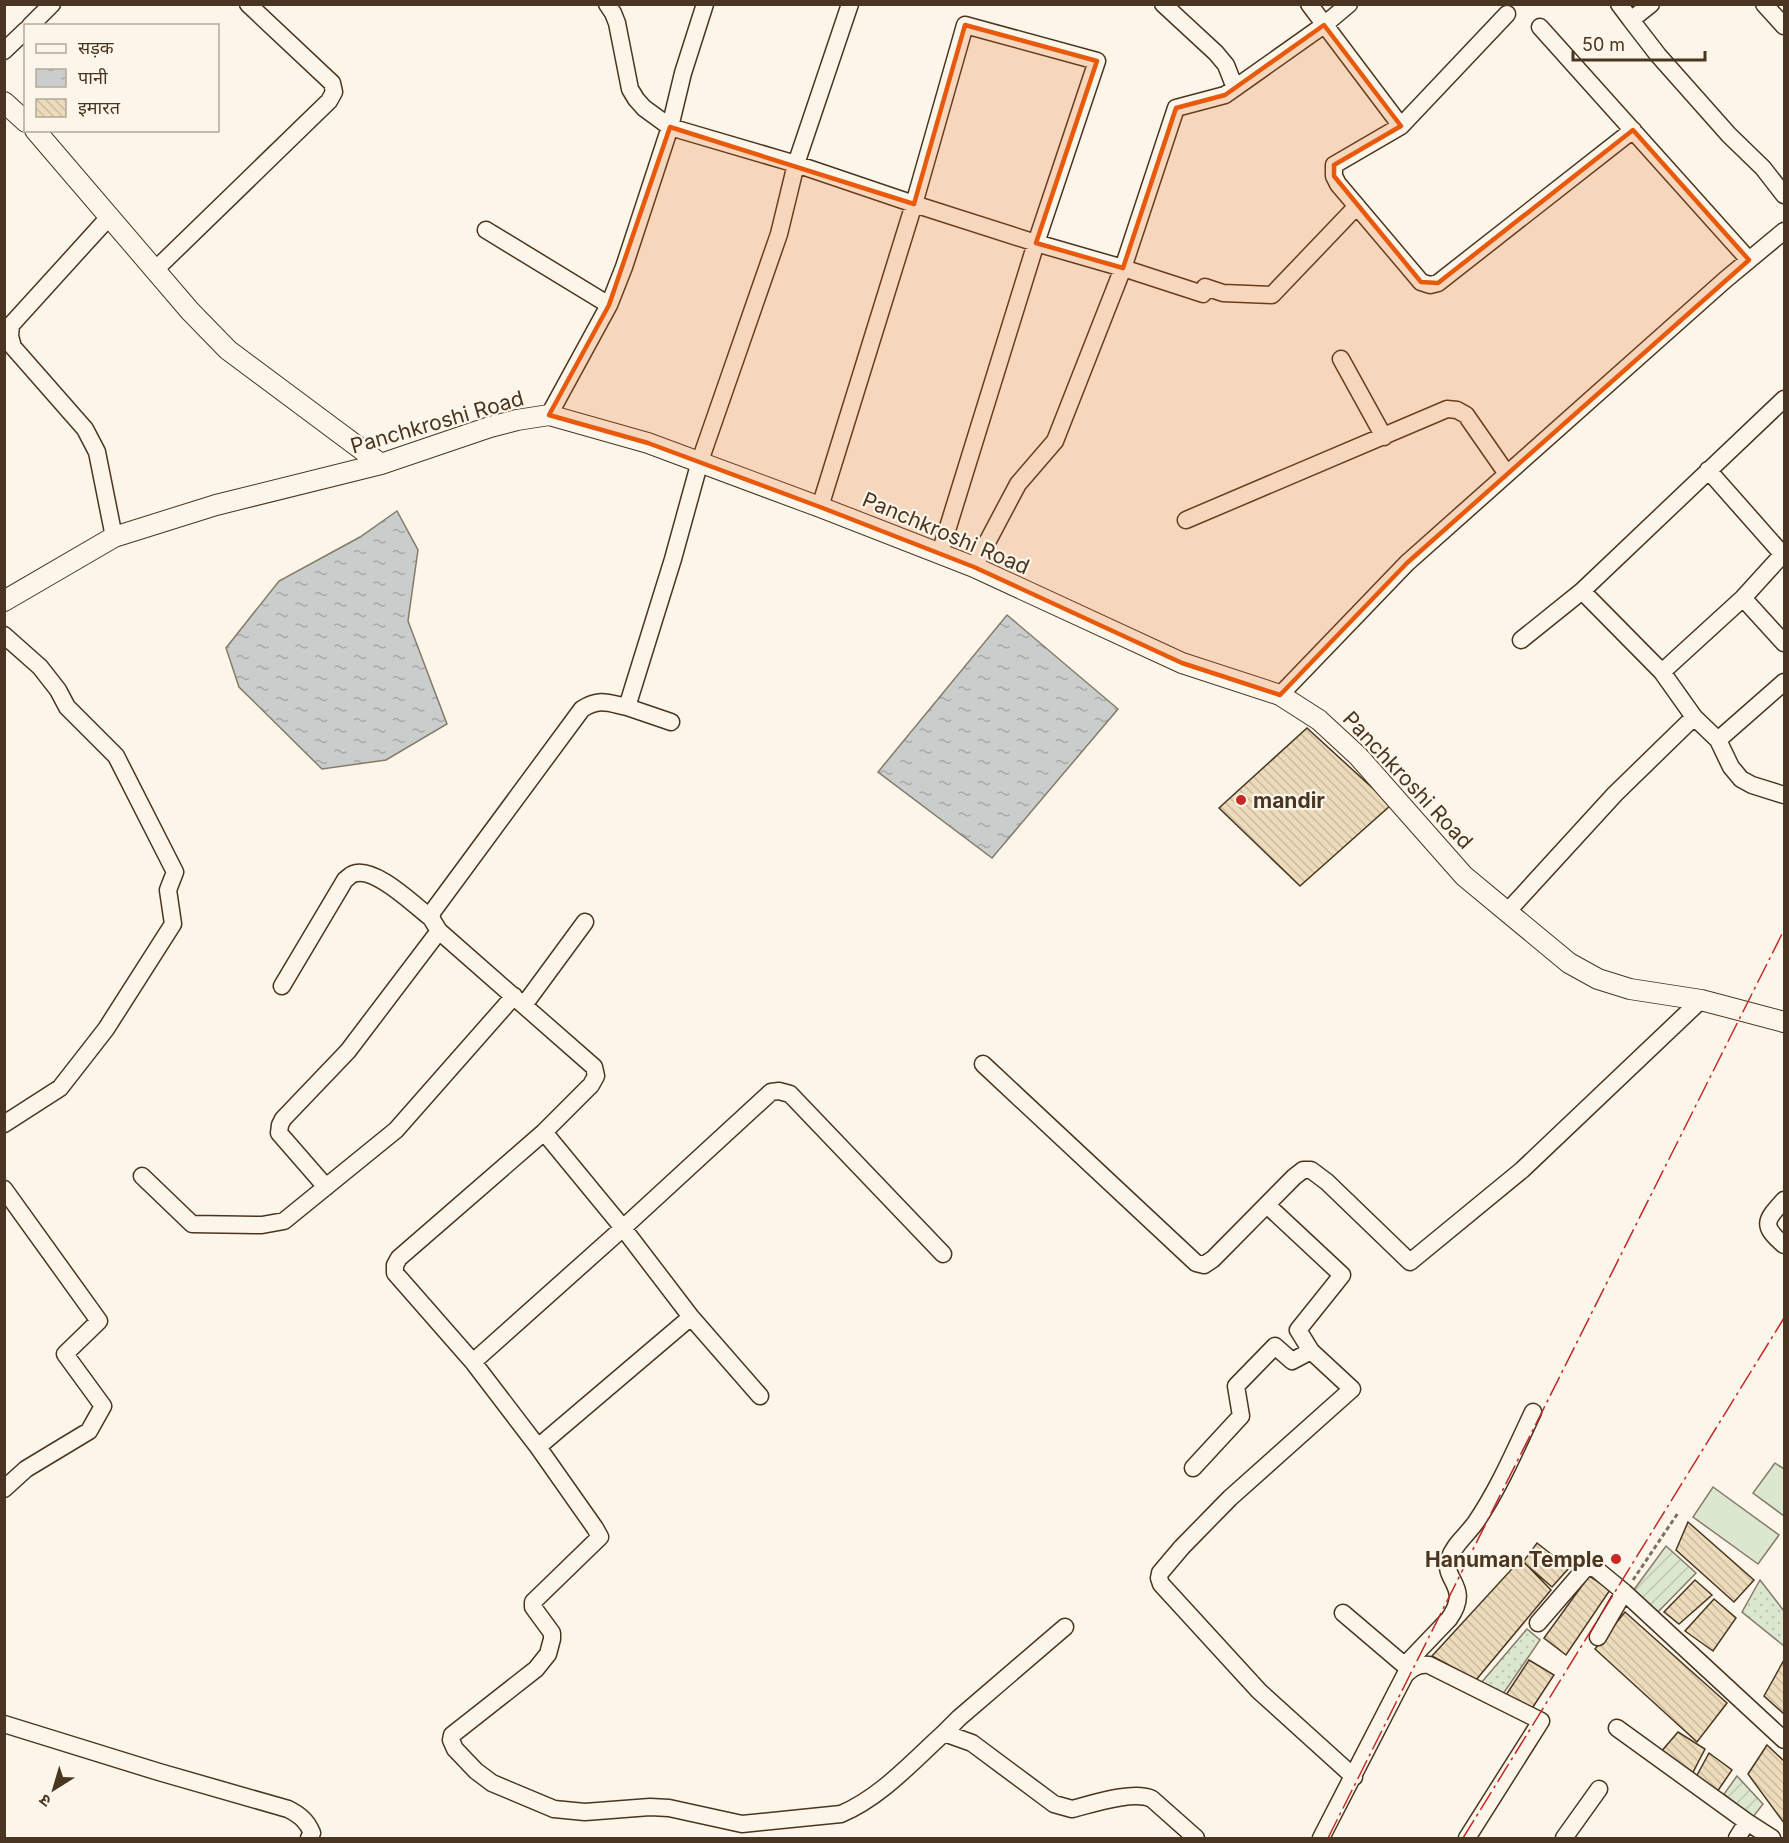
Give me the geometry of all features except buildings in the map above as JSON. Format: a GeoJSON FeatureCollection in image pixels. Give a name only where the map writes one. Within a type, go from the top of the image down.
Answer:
{"type":"FeatureCollection","features":[{"type":"Feature","properties":{"kind":"street"},"geometry":{"type":"LineString","coordinates":[[32,24],[52,4]]}},
{"type":"Feature","properties":{"kind":"street"},"geometry":{"type":"LineString","coordinates":[[156,269],[329,101],[334,92],[332,83],[248,4]]}},
{"type":"Feature","properties":{"kind":"street"},"geometry":{"type":"LineString","coordinates":[[607,4],[617,23],[630,89],[644,108],[670,127],[796,164],[1036,243],[1204,291],[1272,295],[1357,206]]}},
{"type":"Feature","properties":{"kind":"street"},"geometry":{"type":"LineString","coordinates":[[549,415],[609,305],[624,267],[670,127],[683,73],[705,4]]}},
{"type":"Feature","properties":{"kind":"street"},"geometry":{"type":"LineString","coordinates":[[627,707],[673,559],[700,461],[779,234],[796,164],[850,4]]}},
{"type":"Feature","properties":{"kind":"street"},"geometry":{"type":"LineString","coordinates":[[1163,4],[1216,53],[1226,65],[1235,88]]}},
{"type":"Feature","properties":{"kind":"street"},"geometry":{"type":"LineString","coordinates":[[1309,4],[1401,126]]}},
{"type":"Feature","properties":{"kind":"street"},"geometry":{"type":"LineString","coordinates":[[974,567],[1018,484],[1055,441],[1123,268],[1176,108],[1225,95],[1324,25],[1349,4]]}},
{"type":"Feature","properties":{"kind":"street"},"geometry":{"type":"LineString","coordinates":[[1618,4],[1658,55],[1785,195]]}},
{"type":"Feature","properties":{"kind":"street"},"geometry":{"type":"LineString","coordinates":[[1631,20],[1651,4]]}},
{"type":"Feature","properties":{"kind":"street"},"geometry":{"type":"LineString","coordinates":[[1764,4],[1785,26]]}},
{"type":"Feature","properties":{"kind":"street"},"geometry":{"type":"LineString","coordinates":[[1508,14],[1401,126],[1334,165],[1334,176],[1338,184],[1421,282],[1430,285],[1438,283],[1633,130]]}},
{"type":"Feature","properties":{"kind":"street"},"geometry":{"type":"LineString","coordinates":[[820,507],[914,204],[965,25],[1097,61],[1036,243],[940,553]]}},
{"type":"Feature","properties":{"kind":"street"},"geometry":{"type":"LineString","coordinates":[[1540,27],[1749,261]]}},
{"type":"Feature","properties":{"kind":"street"},"geometry":{"type":"LineString","coordinates":[[4,51],[24,32]]}},
{"type":"Feature","properties":{"kind":"street"},"geometry":{"type":"LineString","coordinates":[[4,102],[24,120]]}},
{"type":"Feature","properties":{"kind":"street"},"geometry":{"type":"LineString","coordinates":[[37,132],[190,310],[228,350],[381,464]]}},
{"type":"Feature","properties":{"kind":"street"},"geometry":{"type":"LineString","coordinates":[[110,216],[11,325],[10,336],[13,346],[85,429],[92,441],[97,452],[114,537]]}},
{"type":"Feature","properties":{"kind":"street"},"geometry":{"type":"LineString","coordinates":[[486,230],[609,305]]}},
{"type":"Feature","properties":{"kind":"street"},"geometry":{"type":"LineString","coordinates":[[1280,695],[1407,563],[1785,231]]}},
{"type":"Feature","properties":{"kind":"street"},"geometry":{"type":"LineString","coordinates":[[1341,359],[1384,437]]}},
{"type":"Feature","properties":{"kind":"street"},"geometry":{"type":"LineString","coordinates":[[1521,640],[1582,591],[1785,399]]}},
{"type":"Feature","properties":{"kind":"street"},"geometry":{"type":"LineString","coordinates":[[1186,520],[1447,409],[1457,410],[1466,415],[1507,474]]}},
{"type":"Feature","properties":{"kind":"street","name":"Panchkroshi Road"},"geometry":{"type":"LineString","coordinates":[[4,601],[114,537],[216,505],[381,464],[490,427],[549,415],[648,443],[700,461],[974,567],[1182,663],[1280,695],[1319,720],[1358,756],[1464,876],[1569,963],[1598,979],[1630,989],[1701,1000],[1785,1022]]}},
{"type":"Feature","properties":{"kind":"street"},"geometry":{"type":"LineString","coordinates":[[1662,672],[1743,598],[1784,555],[1708,470]]}},
{"type":"Feature","properties":{"kind":"street"},"geometry":{"type":"LineString","coordinates":[[1582,591],[1662,672],[1694,717],[1718,740],[1731,767],[1741,779],[1752,785],[1785,795]]}},
{"type":"Feature","properties":{"kind":"street"},"geometry":{"type":"LineString","coordinates":[[1743,598],[1785,643]]}},
{"type":"Feature","properties":{"kind":"street"},"geometry":{"type":"LineString","coordinates":[[4,635],[40,667],[58,690],[67,707],[116,756],[175,872],[168,890],[173,924],[106,1029],[60,1088],[4,1124]]}},
{"type":"Feature","properties":{"kind":"street"},"geometry":{"type":"LineString","coordinates":[[1718,740],[1785,681]]}},
{"type":"Feature","properties":{"kind":"street"},"geometry":{"type":"LineString","coordinates":[[326,1186],[279,1133],[283,1119],[348,1052],[435,925],[433,911],[582,709],[591,703],[602,701],[670,722]]}},
{"type":"Feature","properties":{"kind":"street"},"geometry":{"type":"LineString","coordinates":[[1507,912],[1615,794],[1694,717]]}},
{"type":"Feature","properties":{"kind":"street"},"geometry":{"type":"LineString","coordinates":[[282,986],[345,880],[353,874],[364,873],[377,877],[435,925],[594,1067],[596,1076],[591,1085],[544,1132],[399,1258],[395,1265],[395,1273],[473,1362],[538,1447],[596,1528],[600,1537],[533,1602],[533,1607],[552,1633],[548,1654],[536,1669],[452,1735],[451,1740],[455,1749],[476,1771],[492,1783],[554,1809],[569,1812],[669,1808],[728,1822],[757,1824],[841,1814],[879,1792],[959,1718],[1065,1627]]}},
{"type":"Feature","properties":{"kind":"street"},"geometry":{"type":"LineString","coordinates":[[142,1176],[192,1224],[262,1226],[284,1221],[396,1130],[519,1000],[585,922]]}},
{"type":"Feature","properties":{"kind":"street"},"geometry":{"type":"LineString","coordinates":[[983,1064],[1199,1265],[1207,1264],[1214,1259],[1303,1170],[1311,1170],[1327,1182],[1410,1262],[1522,1170],[1701,1000]]}},
{"type":"Feature","properties":{"kind":"street"},"geometry":{"type":"LineString","coordinates":[[473,1362],[771,1092],[780,1091],[790,1094],[943,1254]]}},
{"type":"Feature","properties":{"kind":"street"},"geometry":{"type":"LineString","coordinates":[[544,1132],[623,1228],[691,1317],[760,1396]]}},
{"type":"Feature","properties":{"kind":"street"},"geometry":{"type":"LineString","coordinates":[[4,1189],[99,1321],[65,1354],[104,1406],[89,1431],[27,1469],[4,1489]]}},
{"type":"Feature","properties":{"kind":"street"},"geometry":{"type":"LineString","coordinates":[[1785,1200],[1768,1221],[1770,1232],[1785,1245]]}},
{"type":"Feature","properties":{"kind":"street"},"geometry":{"type":"LineString","coordinates":[[1267,1205],[1342,1275],[1298,1330],[1311,1351],[1352,1389],[1230,1498],[1182,1547],[1159,1575],[1161,1584],[1259,1691],[1354,1777]]}},
{"type":"Feature","properties":{"kind":"street"},"geometry":{"type":"LineString","coordinates":[[538,1447],[691,1317]]}},
{"type":"Feature","properties":{"kind":"street"},"geometry":{"type":"LineString","coordinates":[[1193,1468],[1241,1416],[1236,1386],[1275,1346],[1292,1361],[1311,1351]]}},
{"type":"Feature","properties":{"kind":"street"},"geometry":{"type":"LineString","coordinates":[[1321,1839],[1407,1667],[1455,1611],[1458,1592],[1448,1570],[1448,1561],[1459,1542],[1475,1524],[1500,1481],[1533,1412]]}},
{"type":"Feature","properties":{"kind":"street"},"geometry":{"type":"LineString","coordinates":[[1538,1623],[1583,1570],[1596,1569],[1626,1589],[1785,1740]]}},
{"type":"Feature","properties":{"kind":"street"},"geometry":{"type":"LineString","coordinates":[[1598,1637],[1626,1589]]}},
{"type":"Feature","properties":{"kind":"street"},"geometry":{"type":"LineString","coordinates":[[1343,1613],[1407,1667],[1429,1665],[1541,1722],[1467,1839]]}},
{"type":"Feature","properties":{"kind":"street"},"geometry":{"type":"LineString","coordinates":[[4,1724],[288,1809],[300,1815],[309,1825],[312,1833],[309,1839]]}},
{"type":"Feature","properties":{"kind":"street"},"geometry":{"type":"LineString","coordinates":[[1617,1728],[1772,1839]]}},
{"type":"Feature","properties":{"kind":"street"},"geometry":{"type":"LineString","coordinates":[[944,1733],[972,1743],[1063,1807],[1072,1809],[1132,1796],[1147,1796],[1152,1798],[1194,1838]]}},
{"type":"Feature","properties":{"kind":"street"},"geometry":{"type":"LineString","coordinates":[[1564,1839],[1599,1789]]}},
{"type":"Feature","properties":{"kind":"street"},"geometry":{"type":"LineString","coordinates":[[1737,1839],[1747,1822]]}},
{"type":"Feature","properties":{"kind":"path"},"geometry":{"type":"LineString","coordinates":[[1626,1589],[1678,1513]]}},
{"type":"Feature","properties":{"kind":"highlighted area"},"geometry":{"type":"Polygon","coordinates":[[[965,25],[1097,61],[1036,243],[1123,268],[1176,108],[1225,95],[1324,25],[1401,126],[1334,165],[1334,176],[1421,282],[1438,283],[1633,130],[1749,260],[1407,563],[1280,695],[1182,663],[974,567],[820,507],[648,443],[549,415],[609,305],[670,127],[914,204],[965,25]]]}},
{"type":"Feature","properties":{"kind":"green space"},"geometry":{"type":"Polygon","coordinates":[[[1775,1463],[1784,1469],[1784,1516],[1753,1493],[1775,1463]]]}},
{"type":"Feature","properties":{"kind":"green space"},"geometry":{"type":"Polygon","coordinates":[[[1713,1487],[1779,1535],[1758,1564],[1693,1517],[1713,1487]]]}},
{"type":"Feature","properties":{"kind":"green space"},"geometry":{"type":"Polygon","coordinates":[[[1666,1546],[1696,1573],[1657,1613],[1633,1591],[1666,1546]]]}},
{"type":"Feature","properties":{"kind":"green space"},"geometry":{"type":"Polygon","coordinates":[[[1760,1580],[1784,1611],[1784,1646],[1742,1612],[1760,1580]]]}},
{"type":"Feature","properties":{"kind":"green space"},"geometry":{"type":"Polygon","coordinates":[[[1527,1629],[1540,1640],[1503,1694],[1481,1683],[1527,1629]]]}},
{"type":"Feature","properties":{"kind":"green space"},"geometry":{"type":"Polygon","coordinates":[[[1737,1776],[1763,1804],[1753,1817],[1724,1794],[1737,1776]]]}},
{"type":"Feature","properties":{"kind":"water"},"geometry":{"type":"Polygon","coordinates":[[[397,511],[418,550],[408,621],[447,724],[386,760],[322,769],[239,687],[226,648],[279,581],[360,537],[397,511]]]}},
{"type":"Feature","properties":{"kind":"water"},"geometry":{"type":"Polygon","coordinates":[[[1007,615],[1118,709],[992,858],[878,772],[1007,615]]]}},
{"type":"Feature","properties":{"kind":"power"},"geometry":{"type":"LineString","coordinates":[[1328,1838],[1784,930]]}},
{"type":"Feature","properties":{"kind":"power"},"geometry":{"type":"LineString","coordinates":[[1463,1838],[1784,1318]]}},
{"type":"Feature","properties":{"kind":"place","name":"mandir"},"geometry":{"type":"Point","coordinates":[1241,800]}},
{"type":"Feature","properties":{"kind":"place","name":"Hanuman Temple"},"geometry":{"type":"Point","coordinates":[1616,1559]}}]}
